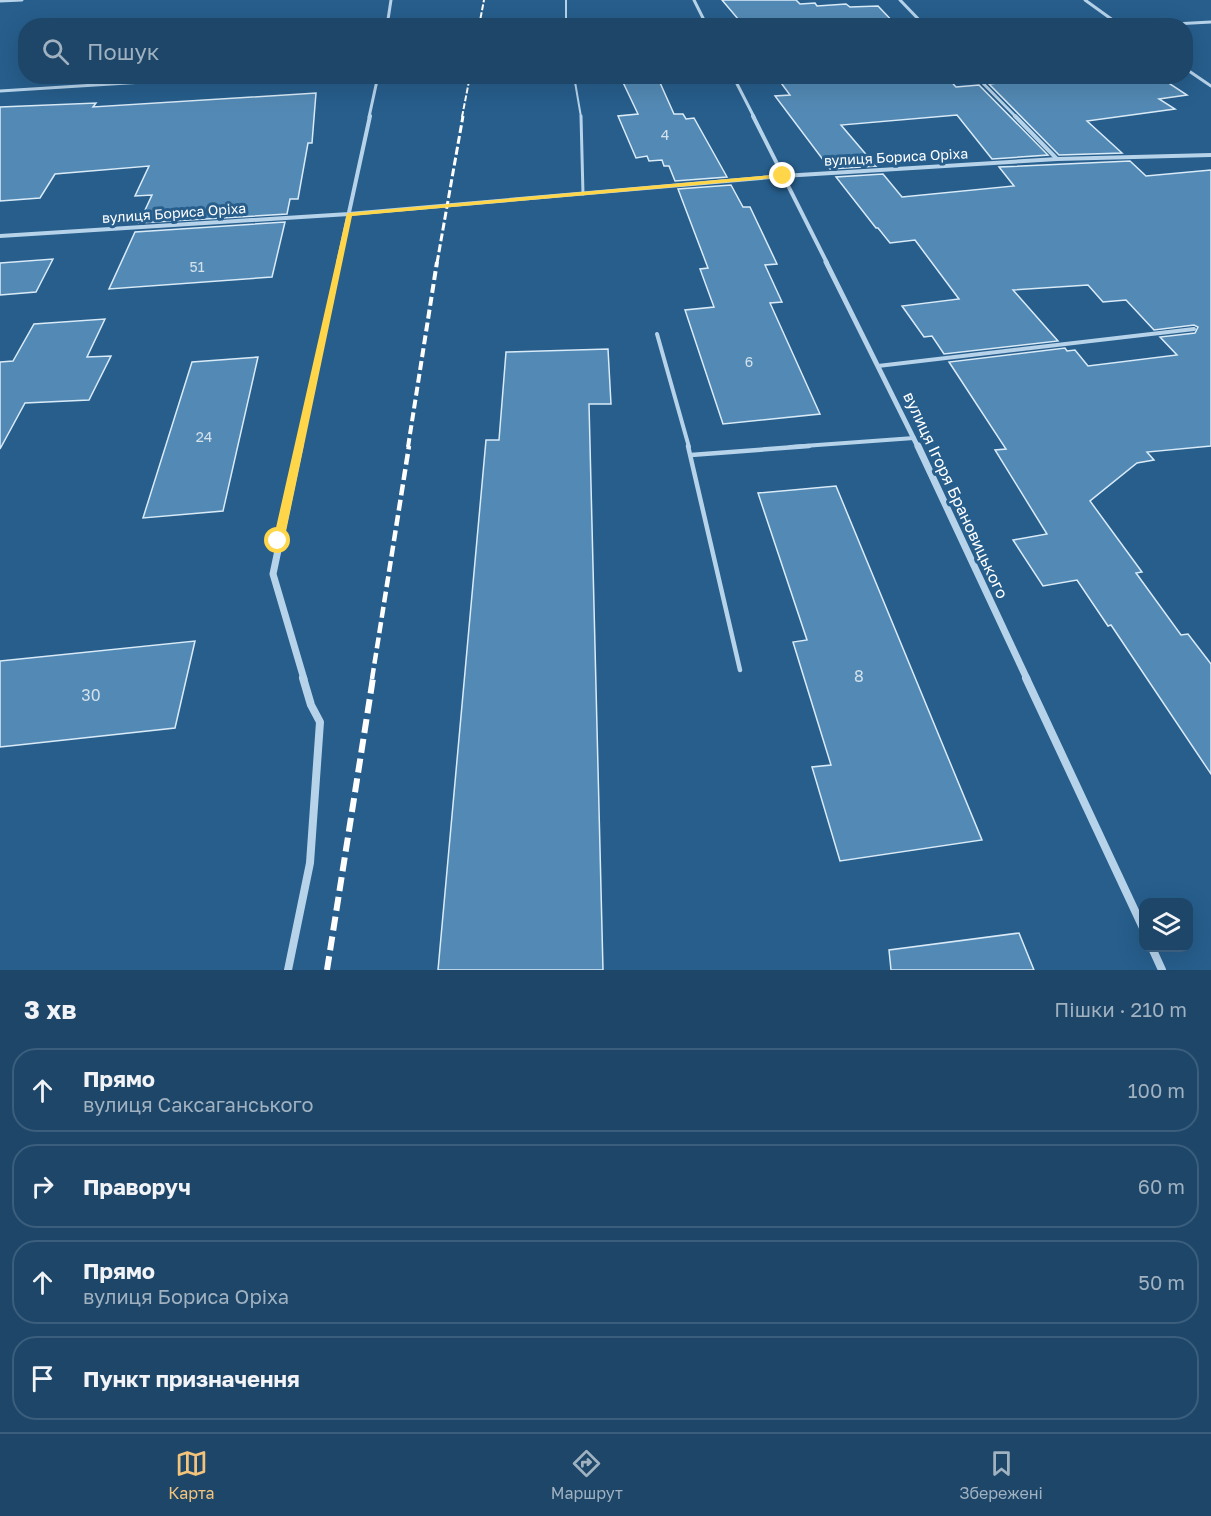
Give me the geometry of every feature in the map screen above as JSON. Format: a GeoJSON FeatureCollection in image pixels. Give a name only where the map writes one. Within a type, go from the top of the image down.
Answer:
{"type":"FeatureCollection","features":[{"type":"Feature","properties":{"kind":"street"},"geometry":{"type":"LineString","coordinates":[[0,1],[22,0]]}},
{"type":"Feature","properties":{"kind":"street"},"geometry":{"type":"LineString","coordinates":[[388,18],[391,0]]}},
{"type":"Feature","properties":{"kind":"street"},"geometry":{"type":"LineString","coordinates":[[694,0],[703,18]]}},
{"type":"Feature","properties":{"kind":"street"},"geometry":{"type":"LineString","coordinates":[[900,0],[917,18]]}},
{"type":"Feature","properties":{"kind":"street"},"geometry":{"type":"LineString","coordinates":[[1086,0],[1110,18]]}},
{"type":"Feature","properties":{"kind":"street"},"geometry":{"type":"LineString","coordinates":[[1193,23],[1211,22]]}},
{"type":"Feature","properties":{"kind":"street"},"geometry":{"type":"LineString","coordinates":[[1193,74],[1211,86]]}},
{"type":"Feature","properties":{"kind":"street"},"geometry":{"type":"LineString","coordinates":[[0,91],[112,84]]}},
{"type":"Feature","properties":{"kind":"street"},"geometry":{"type":"LineString","coordinates":[[288,970],[310,863],[320,722],[312,705],[273,574],[376,84]]}},
{"type":"Feature","properties":{"kind":"street","name":"вулиця Ігоря Брановицького"},"geometry":{"type":"LineString","coordinates":[[736,84],[914,438],[1139,921]]}},
{"type":"Feature","properties":{"kind":"street"},"geometry":{"type":"LineString","coordinates":[[984,84],[1058,159]]}},
{"type":"Feature","properties":{"kind":"street","name":"вулиця Бориса Оріха"},"geometry":{"type":"LineString","coordinates":[[0,236],[349,214],[783,176],[1058,159],[1211,155]]}},
{"type":"Feature","properties":{"kind":"street"},"geometry":{"type":"LineString","coordinates":[[1154,952],[1162,970]]}},
{"type":"Feature","properties":{"kind":"lane"},"geometry":{"type":"LineString","coordinates":[[566,0],[566,18]]}},
{"type":"Feature","properties":{"kind":"lane"},"geometry":{"type":"LineString","coordinates":[[576,84],[581,111],[583,194]]}},
{"type":"Feature","properties":{"kind":"lane"},"geometry":{"type":"LineString","coordinates":[[878,366],[1194,329]]}},
{"type":"Feature","properties":{"kind":"lane"},"geometry":{"type":"LineString","coordinates":[[657,334],[691,455],[740,670]]}},
{"type":"Feature","properties":{"kind":"lane"},"geometry":{"type":"LineString","coordinates":[[691,455],[914,438]]}},
{"type":"Feature","properties":{"kind":"building"},"geometry":{"type":"Polygon","coordinates":[[[722,0],[796,0],[800,4],[815,3],[817,6],[846,4],[850,7],[878,6],[889,18],[737,18],[722,0]]]}},
{"type":"Feature","properties":{"kind":"building"},"geometry":{"type":"Polygon","coordinates":[[[624,84],[661,84],[674,114],[683,114],[686,119],[694,118],[727,177],[675,181],[669,166],[664,166],[662,160],[649,161],[647,156],[636,158],[618,116],[638,114],[624,84]]]}},
{"type":"Feature","properties":{"kind":"building"},"geometry":{"type":"Polygon","coordinates":[[[782,84],[953,84],[956,87],[979,85],[1048,155],[992,159],[957,115],[841,125],[876,166],[830,169],[775,96],[790,95],[782,84]]]}},
{"type":"Feature","properties":{"kind":"building"},"geometry":{"type":"Polygon","coordinates":[[[989,84],[1170,84],[1187,95],[1159,99],[1175,109],[1087,121],[1122,153],[1059,155],[989,84]]]}},
{"type":"Feature","properties":{"kind":"building"},"geometry":{"type":"Polygon","coordinates":[[[316,93],[312,143],[308,143],[298,199],[290,199],[287,214],[139,223],[152,195],[135,196],[149,166],[55,174],[40,198],[0,201],[0,107],[96,103],[93,107],[316,93]]]}},
{"type":"Feature","properties":{"kind":"building"},"geometry":{"type":"Polygon","coordinates":[[[1130,161],[1146,176],[1211,170],[1211,446],[1147,452],[1154,460],[1137,463],[1090,501],[1142,572],[1136,573],[1181,635],[1188,634],[1211,664],[1211,774],[1111,625],[1108,626],[1077,580],[1043,586],[1013,540],[1047,534],[995,450],[1006,449],[949,362],[1065,348],[1067,351],[1075,350],[1088,366],[1177,355],[1160,337],[1195,333],[1198,327],[1194,325],[1154,330],[1126,300],[1103,302],[1088,285],[1013,290],[1058,341],[944,354],[932,336],[924,337],[902,306],[959,299],[915,240],[890,243],[836,177],[883,174],[902,197],[1014,186],[999,167],[1130,161]]]}},
{"type":"Feature","properties":{"kind":"building"},"geometry":{"type":"Polygon","coordinates":[[[731,185],[743,207],[750,207],[777,264],[765,265],[782,302],[770,303],[820,414],[723,424],[685,310],[714,307],[700,269],[708,268],[678,189],[731,185]]]}},
{"type":"Feature","properties":{"kind":"building"},"geometry":{"type":"Polygon","coordinates":[[[285,222],[272,277],[109,289],[135,232],[285,222]]]}},
{"type":"Feature","properties":{"kind":"building"},"geometry":{"type":"Polygon","coordinates":[[[53,259],[36,292],[0,295],[0,263],[53,259]]]}},
{"type":"Feature","properties":{"kind":"building"},"geometry":{"type":"Polygon","coordinates":[[[105,319],[87,357],[111,356],[89,400],[25,403],[0,449],[0,362],[13,361],[34,324],[105,319]]]}},
{"type":"Feature","properties":{"kind":"building"},"geometry":{"type":"Polygon","coordinates":[[[608,349],[611,404],[589,404],[603,970],[438,970],[486,440],[499,440],[506,352],[608,349]]]}},
{"type":"Feature","properties":{"kind":"building"},"geometry":{"type":"Polygon","coordinates":[[[258,357],[223,511],[143,518],[192,362],[258,357]]]}},
{"type":"Feature","properties":{"kind":"building"},"geometry":{"type":"Polygon","coordinates":[[[836,486],[982,840],[840,861],[812,767],[831,765],[793,642],[807,640],[758,493],[836,486]]]}},
{"type":"Feature","properties":{"kind":"building"},"geometry":{"type":"Polygon","coordinates":[[[195,641],[175,728],[0,747],[0,661],[195,641]]]}},
{"type":"Feature","properties":{"kind":"building"},"geometry":{"type":"Polygon","coordinates":[[[1019,933],[1034,970],[891,970],[889,950],[1019,933]]]}},
{"type":"Feature","properties":{"kind":"railway"},"geometry":{"type":"LineString","coordinates":[[481,18],[484,0]]}},
{"type":"Feature","properties":{"kind":"railway"},"geometry":{"type":"LineString","coordinates":[[462,117],[468,84]]}},
{"type":"Feature","properties":{"kind":"railway"},"geometry":{"type":"LineString","coordinates":[[437,263],[463,116]]}},
{"type":"Feature","properties":{"kind":"railway"},"geometry":{"type":"LineString","coordinates":[[408,447],[437,262]]}},
{"type":"Feature","properties":{"kind":"railway"},"geometry":{"type":"LineString","coordinates":[[372,679],[409,446]]}},
{"type":"Feature","properties":{"kind":"railway"},"geometry":{"type":"LineString","coordinates":[[327,970],[373,678]]}},
{"type":"Feature","properties":{"kind":"route"},"geometry":{"type":"LineString","coordinates":[[278,541],[349,214],[783,176]]}}]}
